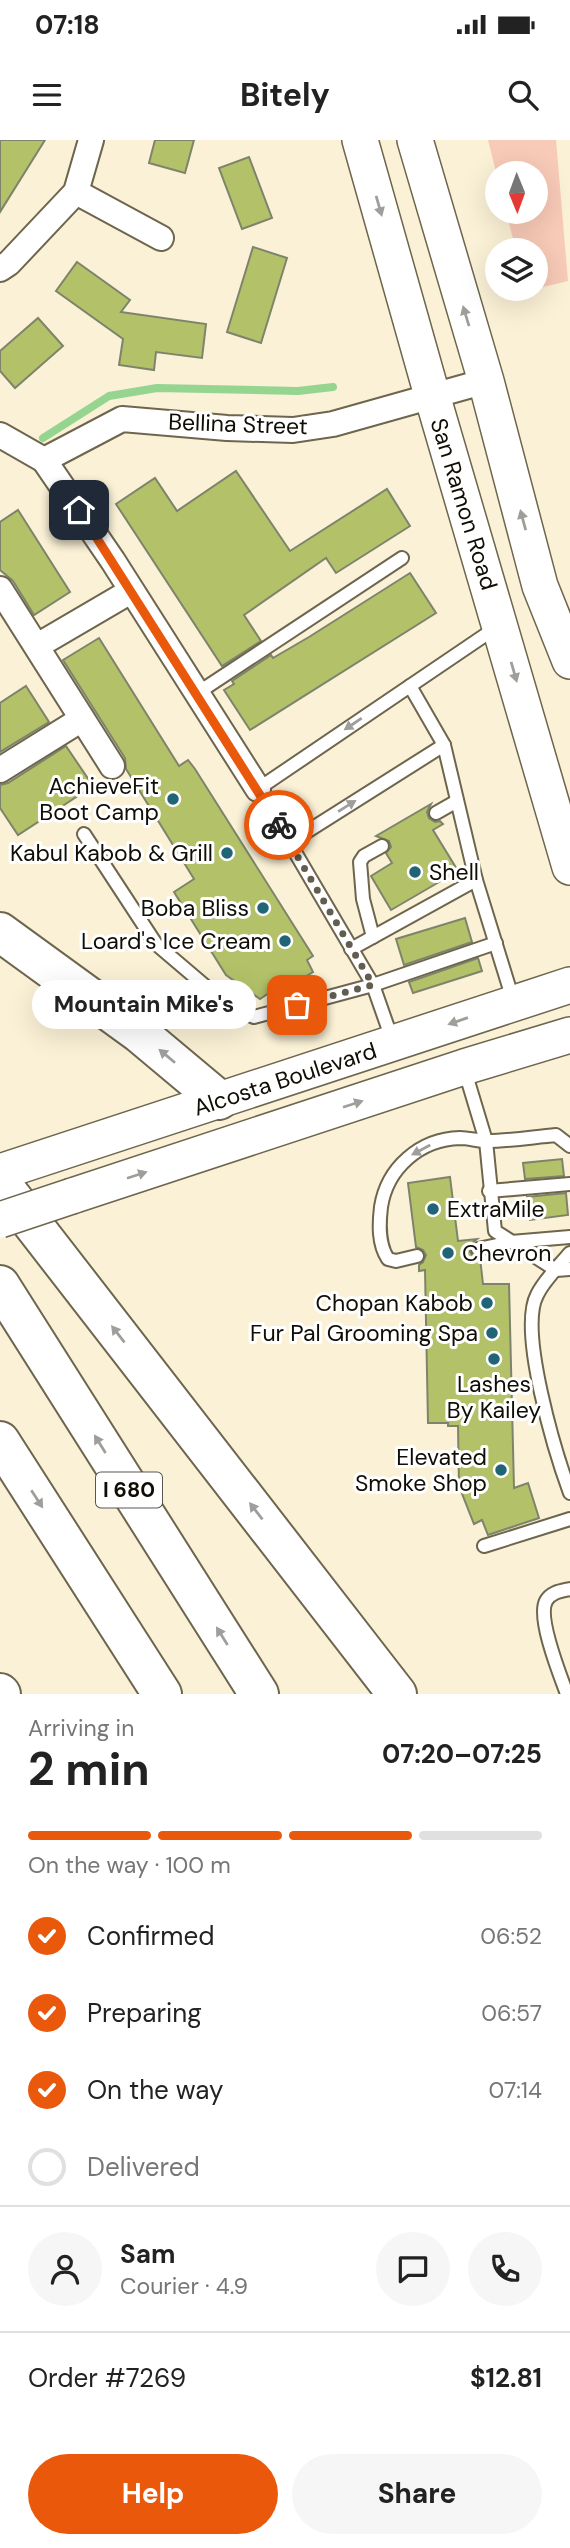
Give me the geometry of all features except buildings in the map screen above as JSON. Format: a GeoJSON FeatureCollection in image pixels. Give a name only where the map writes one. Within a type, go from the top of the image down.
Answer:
{"type":"FeatureCollection","features":[{"type":"Feature","properties":{"kind":"highway"},"geometry":{"type":"LineString","coordinates":[[0,932],[139,1033],[219,1100]]}},
{"type":"Feature","properties":{"kind":"highway"},"geometry":{"type":"LineString","coordinates":[[0,1182],[397,1694]]}},
{"type":"Feature","properties":{"kind":"highway","name":"I 680"},"geometry":{"type":"LineString","coordinates":[[0,1286],[259,1694]]}},
{"type":"Feature","properties":{"kind":"highway"},"geometry":{"type":"LineString","coordinates":[[0,1441],[162,1694]]}},
{"type":"Feature","properties":{"kind":"main road","name":"San Ramon Road"},"geometry":{"type":"LineString","coordinates":[[360,140],[570,867]]}},
{"type":"Feature","properties":{"kind":"main road"},"geometry":{"type":"LineString","coordinates":[[415,140],[486,381],[540,586],[570,661]]}},
{"type":"Feature","properties":{"kind":"main road","name":"Alcosta Boulevard"},"geometry":{"type":"LineString","coordinates":[[0,1172],[570,985]]}},
{"type":"Feature","properties":{"kind":"main road","name":"Alcosta Boulevard"},"geometry":{"type":"LineString","coordinates":[[0,1220],[464,1067],[570,1035]]}},
{"type":"Feature","properties":{"kind":"street"},"geometry":{"type":"LineString","coordinates":[[0,269],[9,263],[76,191],[91,140]]}},
{"type":"Feature","properties":{"kind":"street"},"geometry":{"type":"LineString","coordinates":[[76,191],[161,238]]}},
{"type":"Feature","properties":{"kind":"street","name":"Bellina Street"},"geometry":{"type":"LineString","coordinates":[[44,460],[122,419],[227,428],[293,430],[333,424],[486,381]]}},
{"type":"Feature","properties":{"kind":"street"},"geometry":{"type":"LineString","coordinates":[[0,435],[44,460],[258,789]]}},
{"type":"Feature","properties":{"kind":"street"},"geometry":{"type":"LineString","coordinates":[[0,589],[112,766]]}},
{"type":"Feature","properties":{"kind":"street"},"geometry":{"type":"LineString","coordinates":[[37,646],[131,591]]}},
{"type":"Feature","properties":{"kind":"street"},"geometry":{"type":"LineString","coordinates":[[0,770],[82,719]]}},
{"type":"Feature","properties":{"kind":"lane"},"geometry":{"type":"LineString","coordinates":[[196,694],[402,558]]}},
{"type":"Feature","properties":{"kind":"lane"},"geometry":{"type":"LineString","coordinates":[[394,1043],[373,985],[258,789],[500,624]]}},
{"type":"Feature","properties":{"kind":"lane"},"geometry":{"type":"LineString","coordinates":[[410,686],[444,745],[476,880],[514,1003]]}},
{"type":"Feature","properties":{"kind":"lane"},"geometry":{"type":"LineString","coordinates":[[289,843],[444,745]]}},
{"type":"Feature","properties":{"kind":"lane"},"geometry":{"type":"LineString","coordinates":[[436,813],[457,801]]}},
{"type":"Feature","properties":{"kind":"lane"},"geometry":{"type":"LineString","coordinates":[[85,835],[156,944],[230,1007],[254,1017],[373,985],[496,943]]}},
{"type":"Feature","properties":{"kind":"lane"},"geometry":{"type":"LineString","coordinates":[[373,936],[363,899],[360,862],[364,856],[382,846]]}},
{"type":"Feature","properties":{"kind":"lane"},"geometry":{"type":"LineString","coordinates":[[351,948],[476,880]]}},
{"type":"Feature","properties":{"kind":"lane"},"geometry":{"type":"LineString","coordinates":[[464,1067],[486,1141],[495,1231],[556,1270],[570,1269]]}},
{"type":"Feature","properties":{"kind":"lane"},"geometry":{"type":"LineString","coordinates":[[417,1256],[396,1261],[388,1259],[382,1250],[380,1220],[385,1189],[404,1160],[437,1142],[458,1138],[486,1141],[556,1135],[570,1146]]}},
{"type":"Feature","properties":{"kind":"lane"},"geometry":{"type":"LineString","coordinates":[[489,1191],[570,1184]]}},
{"type":"Feature","properties":{"kind":"lane"},"geometry":{"type":"LineString","coordinates":[[478,1249],[512,1242],[570,1237]]}},
{"type":"Feature","properties":{"kind":"lane"},"geometry":{"type":"LineString","coordinates":[[570,1253],[536,1296],[532,1315],[546,1419],[570,1493]]}},
{"type":"Feature","properties":{"kind":"lane"},"geometry":{"type":"LineString","coordinates":[[484,1546],[570,1520]]}},
{"type":"Feature","properties":{"kind":"lane"},"geometry":{"type":"LineString","coordinates":[[567,1694],[543,1613],[548,1597],[558,1591],[570,1589]]}},
{"type":"Feature","properties":{"kind":"shaded area"},"geometry":{"type":"Polygon","coordinates":[[[488,140],[556,140],[568,281],[548,286],[548,238],[513,238],[509,224],[548,224],[548,161],[493,161],[488,140]]]}},
{"type":"Feature","properties":{"kind":"waterway"},"geometry":{"type":"LineString","coordinates":[[43,438],[109,396],[157,388],[298,391],[333,387]]}},
{"type":"Feature","properties":{"kind":"way so far"},"geometry":{"type":"LineString","coordinates":[[279,825],[373,985],[297,1005]]}},
{"type":"Feature","properties":{"kind":"place","name":"AchieveFit Boot Camp"},"geometry":{"type":"Point","coordinates":[173,799]}},
{"type":"Feature","properties":{"kind":"place","name":"Kabul Kabob & Grill"},"geometry":{"type":"Point","coordinates":[227,853]}},
{"type":"Feature","properties":{"kind":"place","name":"Shell"},"geometry":{"type":"Point","coordinates":[415,872]}},
{"type":"Feature","properties":{"kind":"place","name":"Boba Bliss"},"geometry":{"type":"Point","coordinates":[263,908]}},
{"type":"Feature","properties":{"kind":"place","name":"Loard's Ice Cream"},"geometry":{"type":"Point","coordinates":[285,941]}},
{"type":"Feature","properties":{"kind":"place","name":"Mountain Mike's"},"geometry":{"type":"Point","coordinates":[297,1005]}},
{"type":"Feature","properties":{"kind":"place","name":"ExtraMile"},"geometry":{"type":"Point","coordinates":[433,1209]}},
{"type":"Feature","properties":{"kind":"place","name":"Chevron"},"geometry":{"type":"Point","coordinates":[448,1253]}},
{"type":"Feature","properties":{"kind":"place","name":"Chopan Kabob"},"geometry":{"type":"Point","coordinates":[487,1303]}},
{"type":"Feature","properties":{"kind":"place","name":"Fur Pal Grooming Spa"},"geometry":{"type":"Point","coordinates":[492,1333]}},
{"type":"Feature","properties":{"kind":"place","name":"Lashes By Kailey"},"geometry":{"type":"Point","coordinates":[494,1359]}},
{"type":"Feature","properties":{"kind":"place","name":"Elevated Smoke Shop"},"geometry":{"type":"Point","coordinates":[501,1470]}},
{"type":"Feature","properties":{"kind":"route"},"geometry":{"type":"LineString","coordinates":[[79,510],[279,825]]}}]}
